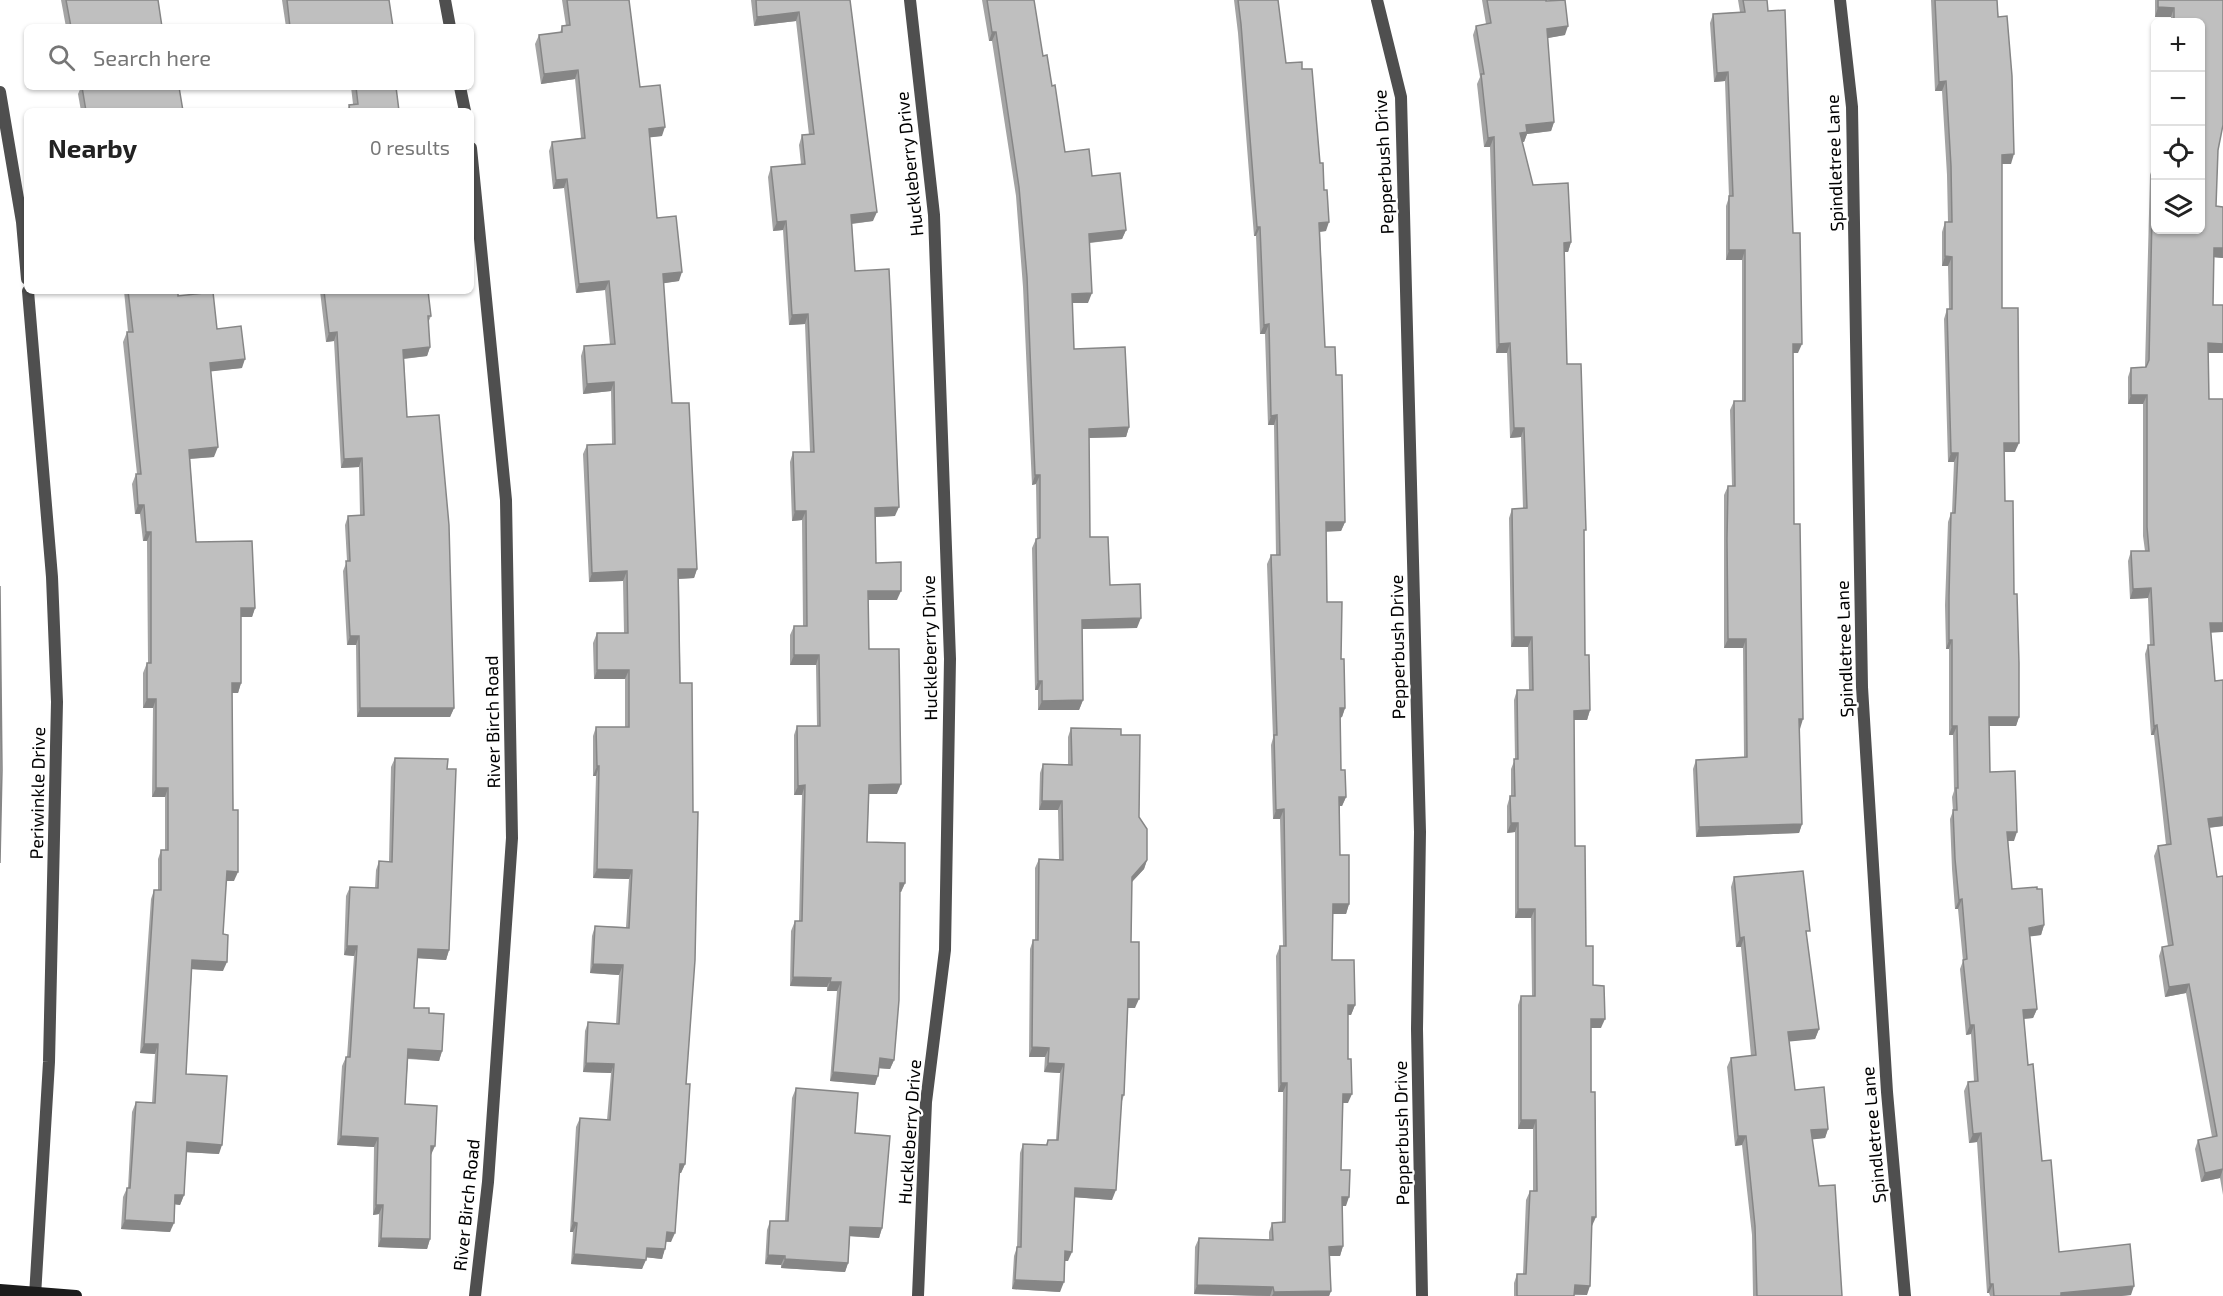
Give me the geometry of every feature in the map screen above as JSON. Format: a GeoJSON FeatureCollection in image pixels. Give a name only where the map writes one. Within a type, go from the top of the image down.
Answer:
{"type":"FeatureCollection","features":[{"type":"Feature","properties":{"kind":"street"},"geometry":{"type":"LineString","coordinates":[[445,0],[449,24]]}},
{"type":"Feature","properties":{"kind":"street","name":"Huckleberry Drive"},"geometry":{"type":"LineString","coordinates":[[910,0],[934,215],[950,659],[945,950],[926,1102],[918,1296]]}},
{"type":"Feature","properties":{"kind":"street","name":"Pepperbush Drive"},"geometry":{"type":"LineString","coordinates":[[1377,0],[1401,97],[1420,832],[1417,1029],[1422,1296]]}},
{"type":"Feature","properties":{"kind":"street","name":"Spindletree Lane"},"geometry":{"type":"LineString","coordinates":[[1840,0],[1852,108],[1862,687],[1887,1092],[1905,1296]]}},
{"type":"Feature","properties":{"kind":"street"},"geometry":{"type":"LineString","coordinates":[[461,90],[464,108]]}},
{"type":"Feature","properties":{"kind":"street"},"geometry":{"type":"LineString","coordinates":[[0,92],[24,245]]}},
{"type":"Feature","properties":{"kind":"street","name":"River Birch Road"},"geometry":{"type":"LineString","coordinates":[[474,178],[506,500],[512,838],[488,1182],[475,1296]]}},
{"type":"Feature","properties":{"kind":"street","name":"Periwinkle Drive"},"geometry":{"type":"LineString","coordinates":[[28,294],[52,577],[57,702],[49,1062],[35,1294]]}},
{"type":"Feature","properties":{"kind":"street"},"geometry":{"type":"LineString","coordinates":[[0,1290],[76,1296]]}},
{"type":"Feature","properties":{"kind":"building"},"geometry":{"type":"Polygon","coordinates":[[[66,0],[158,0],[162,24],[70,24],[66,0]]]}},
{"type":"Feature","properties":{"kind":"building"},"geometry":{"type":"Polygon","coordinates":[[[287,0],[389,0],[393,24],[290,24],[287,0]]]}},
{"type":"Feature","properties":{"kind":"building"},"geometry":{"type":"Polygon","coordinates":[[[567,0],[629,0],[640,87],[660,85],[665,127],[649,129],[657,218],[676,216],[682,272],[663,274],[672,403],[689,403],[697,569],[678,569],[680,683],[692,683],[693,812],[698,812],[695,960],[686,1084],[690,1084],[685,1164],[680,1164],[675,1233],[667,1232],[665,1249],[647,1248],[646,1260],[574,1254],[577,1223],[573,1222],[580,1118],[610,1120],[614,1064],[586,1063],[588,1022],[619,1024],[623,965],[593,964],[595,926],[629,928],[632,870],[597,869],[599,766],[597,766],[596,727],[629,727],[629,670],[597,670],[597,633],[628,633],[627,571],[592,573],[587,445],[615,444],[614,382],[587,384],[584,346],[615,344],[609,281],[579,284],[567,179],[556,180],[552,142],[585,138],[578,70],[544,74],[539,35],[562,32],[562,26],[570,25],[567,0]]]}},
{"type":"Feature","properties":{"kind":"building"},"geometry":{"type":"Polygon","coordinates":[[[756,0],[850,0],[877,212],[851,215],[855,271],[889,269],[899,507],[875,508],[876,563],[901,562],[901,591],[868,591],[869,649],[899,649],[901,784],[869,785],[867,842],[905,843],[905,883],[900,883],[899,1000],[894,1060],[880,1058],[878,1076],[833,1072],[841,982],[830,982],[831,978],[793,977],[795,921],[802,921],[805,785],[798,786],[797,726],[820,726],[819,655],[794,655],[794,626],[807,626],[806,511],[795,511],[793,452],[814,452],[808,314],[792,315],[786,221],[777,222],[771,167],[805,164],[802,135],[814,134],[799,12],[757,17],[756,0]]]}},
{"type":"Feature","properties":{"kind":"building"},"geometry":{"type":"Polygon","coordinates":[[[987,0],[1034,0],[1043,56],[1047,55],[1052,86],[1055,85],[1065,152],[1089,149],[1092,176],[1120,173],[1126,230],[1089,234],[1092,293],[1072,294],[1074,349],[1125,347],[1129,427],[1089,429],[1090,537],[1108,537],[1110,585],[1140,584],[1141,618],[1082,620],[1083,700],[1042,701],[1042,681],[1038,681],[1036,539],[1040,538],[1040,475],[1035,475],[1027,277],[1019,187],[996,32],[992,32],[987,0]]]}},
{"type":"Feature","properties":{"kind":"building"},"geometry":{"type":"Polygon","coordinates":[[[1238,0],[1278,0],[1286,63],[1302,62],[1302,69],[1312,69],[1320,163],[1323,163],[1329,222],[1319,223],[1325,347],[1335,347],[1336,375],[1342,375],[1345,522],[1326,522],[1327,602],[1342,602],[1341,659],[1344,659],[1345,708],[1340,708],[1341,770],[1345,770],[1346,797],[1339,797],[1340,855],[1349,855],[1349,904],[1333,904],[1332,960],[1354,960],[1355,1005],[1348,1005],[1348,1059],[1351,1059],[1352,1094],[1343,1094],[1341,1170],[1350,1170],[1349,1197],[1342,1197],[1343,1246],[1329,1247],[1331,1291],[1274,1292],[1273,1287],[1197,1285],[1199,1238],[1273,1240],[1272,1223],[1285,1222],[1287,1083],[1281,1083],[1280,946],[1286,946],[1284,809],[1276,810],[1274,735],[1277,735],[1271,555],[1280,555],[1277,415],[1271,416],[1269,324],[1264,325],[1260,227],[1257,227],[1238,0]]]}},
{"type":"Feature","properties":{"kind":"building"},"geometry":{"type":"Polygon","coordinates":[[[1487,0],[1565,0],[1568,26],[1547,29],[1554,122],[1526,125],[1527,132],[1520,133],[1533,185],[1568,183],[1571,242],[1564,243],[1567,364],[1581,364],[1586,530],[1584,530],[1585,655],[1589,655],[1590,710],[1574,711],[1575,846],[1585,846],[1586,946],[1593,946],[1593,985],[1604,986],[1605,1019],[1591,1019],[1591,1092],[1595,1092],[1596,1217],[1592,1217],[1590,1286],[1575,1285],[1574,1296],[1517,1296],[1517,1274],[1526,1274],[1530,1191],[1537,1191],[1536,1120],[1521,1120],[1521,996],[1535,996],[1535,909],[1518,909],[1518,823],[1511,823],[1510,796],[1515,796],[1514,759],[1518,759],[1517,690],[1533,690],[1532,637],[1514,637],[1512,509],[1527,508],[1524,428],[1514,428],[1510,343],[1499,344],[1494,137],[1488,138],[1481,74],[1484,74],[1476,26],[1491,23],[1487,0]]]}},
{"type":"Feature","properties":{"kind":"building"},"geometry":{"type":"Polygon","coordinates":[[[1743,0],[1767,0],[1768,11],[1785,10],[1793,233],[1800,233],[1802,344],[1793,344],[1794,524],[1800,524],[1803,719],[1799,719],[1802,824],[1699,827],[1696,760],[1747,757],[1746,639],[1728,639],[1727,539],[1728,486],[1735,486],[1734,401],[1745,401],[1745,250],[1729,250],[1729,196],[1733,196],[1728,72],[1717,73],[1713,14],[1745,12],[1743,0]]]}},
{"type":"Feature","properties":{"kind":"building"},"geometry":{"type":"Polygon","coordinates":[[[1935,0],[1997,0],[1998,17],[2007,16],[2012,76],[2014,154],[2002,155],[2002,308],[2018,308],[2019,443],[2004,443],[2005,501],[2013,501],[2019,717],[1989,717],[1990,772],[2015,771],[2017,832],[2007,832],[2012,889],[2037,887],[2037,889],[2042,889],[2044,925],[2029,928],[2037,1009],[2023,1010],[2028,1065],[2033,1064],[2042,1161],[2051,1160],[2059,1252],[2130,1244],[2134,1286],[2061,1293],[2061,1296],[1994,1296],[1993,1284],[1990,1284],[1981,1133],[1973,1134],[1968,1082],[1978,1081],[1974,1025],[1970,1025],[1963,960],[1967,959],[1962,899],[1959,900],[1955,859],[1953,810],[1957,810],[1957,726],[1952,726],[1952,640],[1949,640],[1951,513],[1955,513],[1958,453],[1951,453],[1947,309],[1952,309],[1952,257],[1945,256],[1945,222],[1952,222],[1951,166],[1946,81],[1939,82],[1935,0]]]}},
{"type":"Feature","properties":{"kind":"building"},"geometry":{"type":"Polygon","coordinates":[[[2158,0],[2223,0],[2223,125],[2218,150],[2216,206],[2223,207],[2223,248],[2214,248],[2213,305],[2223,305],[2223,344],[2208,343],[2209,399],[2223,399],[2223,623],[2210,623],[2215,681],[2223,680],[2223,817],[2208,819],[2217,877],[2223,876],[2223,1169],[2205,1173],[2198,1140],[2217,1136],[2189,984],[2169,987],[2162,947],[2173,945],[2158,846],[2171,844],[2157,725],[2154,726],[2148,645],[2154,645],[2151,588],[2133,589],[2131,551],[2149,551],[2147,395],[2131,395],[2131,368],[2146,367],[2149,360],[2152,234],[2205,234],[2205,18],[2174,18],[2174,8],[2158,7],[2158,0]]]}},
{"type":"Feature","properties":{"kind":"building"},"geometry":{"type":"Polygon","coordinates":[[[82,90],[180,90],[182,108],[86,108],[82,90]]]}},
{"type":"Feature","properties":{"kind":"building"},"geometry":{"type":"Polygon","coordinates":[[[356,90],[396,90],[399,108],[350,108],[349,105],[358,104],[356,90]]]}},
{"type":"Feature","properties":{"kind":"building"},"geometry":{"type":"Polygon","coordinates":[[[128,294],[178,294],[178,296],[213,294],[217,329],[241,326],[245,359],[210,363],[218,447],[189,450],[196,542],[252,541],[255,608],[241,608],[241,683],[232,683],[233,810],[238,810],[238,872],[227,871],[223,934],[228,935],[227,962],[192,960],[186,1074],[227,1076],[222,1145],[187,1142],[184,1195],[175,1195],[174,1223],[125,1220],[127,1188],[130,1188],[136,1102],[155,1103],[158,1044],[144,1044],[154,890],[161,890],[161,850],[168,850],[168,788],[156,788],[156,699],[147,699],[147,663],[151,663],[151,532],[146,532],[144,505],[138,505],[136,474],[141,474],[127,332],[133,332],[128,294]]]}},
{"type":"Feature","properties":{"kind":"building"},"geometry":{"type":"Polygon","coordinates":[[[324,294],[428,294],[431,316],[428,316],[430,347],[403,350],[407,417],[439,415],[449,525],[454,708],[360,708],[359,636],[350,636],[346,561],[350,561],[348,516],[364,515],[362,458],[344,459],[337,332],[329,333],[324,294]]]}},
{"type":"Feature","properties":{"kind":"building"},"geometry":{"type":"Polygon","coordinates":[[[0,586],[2,770],[0,863],[0,586]]]}},
{"type":"Feature","properties":{"kind":"building"},"geometry":{"type":"Polygon","coordinates":[[[1071,728],[1121,729],[1121,735],[1140,735],[1139,817],[1147,829],[1147,860],[1132,877],[1131,942],[1139,942],[1139,999],[1128,999],[1124,1095],[1122,1095],[1116,1190],[1075,1188],[1072,1252],[1065,1251],[1064,1282],[1015,1280],[1017,1247],[1021,1247],[1023,1144],[1047,1145],[1048,1140],[1058,1140],[1064,1064],[1048,1063],[1049,1048],[1032,1047],[1033,940],[1038,940],[1039,859],[1063,860],[1062,801],[1042,801],[1043,764],[1072,765],[1071,728]]]}},
{"type":"Feature","properties":{"kind":"building"},"geometry":{"type":"Polygon","coordinates":[[[395,758],[448,759],[447,769],[456,769],[449,950],[418,949],[414,1008],[429,1008],[429,1013],[444,1014],[442,1051],[408,1049],[405,1104],[437,1106],[435,1146],[431,1146],[430,1239],[381,1238],[383,1205],[376,1205],[378,1138],[341,1136],[346,1057],[350,1057],[357,946],[347,946],[350,887],[378,888],[379,861],[392,862],[395,758]]]}},
{"type":"Feature","properties":{"kind":"building"},"geometry":{"type":"Polygon","coordinates":[[[1803,871],[1810,931],[1806,931],[1819,1029],[1788,1032],[1795,1090],[1824,1087],[1828,1129],[1811,1130],[1819,1186],[1835,1185],[1842,1296],[1757,1296],[1755,1226],[1746,1136],[1738,1136],[1731,1058],[1756,1055],[1744,937],[1740,938],[1734,877],[1803,871]]]}},
{"type":"Feature","properties":{"kind":"building"},"geometry":{"type":"Polygon","coordinates":[[[796,1088],[858,1093],[855,1133],[890,1136],[882,1228],[850,1227],[848,1263],[785,1259],[785,1256],[768,1255],[770,1221],[788,1221],[796,1088]]]}}]}
